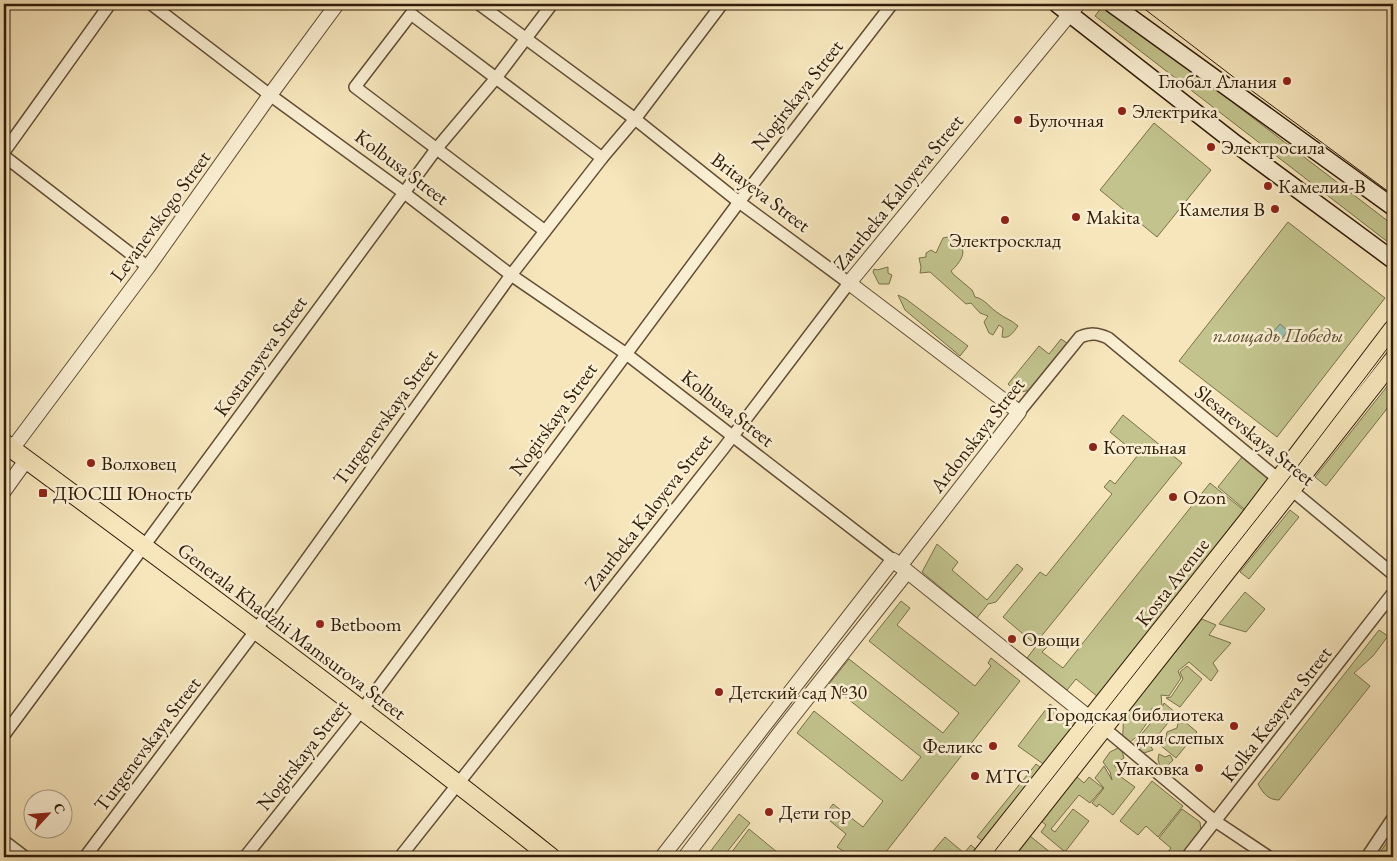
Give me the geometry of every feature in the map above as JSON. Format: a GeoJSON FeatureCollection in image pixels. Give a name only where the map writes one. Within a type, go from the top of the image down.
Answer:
{"type":"FeatureCollection","features":[{"type":"Feature","properties":{"kind":"main road"},"geometry":{"type":"LineString","coordinates":[[1112,4],[1393,207]]}},
{"type":"Feature","properties":{"kind":"main road"},"geometry":{"type":"LineString","coordinates":[[1068,7],[1236,144],[1393,260]]}},
{"type":"Feature","properties":{"kind":"main road","name":"Kosta Avenue"},"geometry":{"type":"LineString","coordinates":[[1002,857],[1278,478],[1393,329]]}},
{"type":"Feature","properties":{"kind":"main road","name":"Kosta Avenue"},"geometry":{"type":"LineString","coordinates":[[981,857],[1192,614],[1393,360]]}},
{"type":"Feature","properties":{"kind":"main road","name":"Generala Khadzhi Mamsurova Street"},"geometry":{"type":"LineString","coordinates":[[8,446],[362,710],[551,857]]}},
{"type":"Feature","properties":{"kind":"street"},"geometry":{"type":"LineString","coordinates":[[110,4],[4,154],[148,267]]}},
{"type":"Feature","properties":{"kind":"street","name":"Kolbusa Street"},"geometry":{"type":"LineString","coordinates":[[151,4],[270,95],[404,192],[511,275],[625,354],[983,631],[1215,821],[1269,857]]}},
{"type":"Feature","properties":{"kind":"street","name":"Levanevskogo Street"},"geometry":{"type":"LineString","coordinates":[[8,446],[148,267],[337,4]]}},
{"type":"Feature","properties":{"kind":"street","name":"Britayeva Street"},"geometry":{"type":"LineString","coordinates":[[480,4],[635,119],[738,202],[849,283],[1019,412]]}},
{"type":"Feature","properties":{"kind":"street","name":"Kostanayeva Street"},"geometry":{"type":"LineString","coordinates":[[4,734],[437,148],[496,78],[552,4]]}},
{"type":"Feature","properties":{"kind":"street","name":"Turgenevskaya Street"},"geometry":{"type":"LineString","coordinates":[[85,857],[256,630],[511,275],[602,158],[635,119],[722,4]]}},
{"type":"Feature","properties":{"kind":"street","name":"Nogirskaya Street"},"geometry":{"type":"LineString","coordinates":[[245,857],[362,710],[738,202],[892,4]]}},
{"type":"Feature","properties":{"kind":"street","name":"Zaurbeka Kaloyeva Street"},"geometry":{"type":"LineString","coordinates":[[400,857],[732,437],[849,283],[1068,7]]}},
{"type":"Feature","properties":{"kind":"street"},"geometry":{"type":"LineString","coordinates":[[545,231],[356,87],[411,14],[602,158]]}},
{"type":"Feature","properties":{"kind":"street","name":"Ardonskaya Street"},"geometry":{"type":"LineString","coordinates":[[662,857],[900,566],[1071,347],[1080,337],[1089,334]]}},
{"type":"Feature","properties":{"kind":"street","name":"Slesarevskaya Street"},"geometry":{"type":"LineString","coordinates":[[1089,334],[1099,334],[1108,338],[1393,574]]}},
{"type":"Feature","properties":{"kind":"street"},"geometry":{"type":"LineString","coordinates":[[4,491],[27,459]]}},
{"type":"Feature","properties":{"kind":"street","name":"Ardonskaya Street"},"geometry":{"type":"LineString","coordinates":[[685,857],[782,730],[900,566]]}},
{"type":"Feature","properties":{"kind":"street","name":"Kolka Kesayeva Street"},"geometry":{"type":"LineString","coordinates":[[1187,857],[1393,593]]}},
{"type":"Feature","properties":{"kind":"street"},"geometry":{"type":"LineString","coordinates":[[1367,857],[1393,818]]}},
{"type":"Feature","properties":{"kind":"street"},"geometry":{"type":"LineString","coordinates":[[4,841],[25,857]]}},
{"type":"Feature","properties":{"kind":"green space"},"geometry":{"type":"Polygon","coordinates":[[[1104,4],[1393,225],[1393,246],[1095,16],[1104,4]]]}},
{"type":"Feature","properties":{"kind":"green space"},"geometry":{"type":"Polygon","coordinates":[[[1154,123],[1211,170],[1157,237],[1100,190],[1154,123]]]}},
{"type":"Feature","properties":{"kind":"green space","name":"площадь Победы"},"geometry":{"type":"Polygon","coordinates":[[[1288,222],[1385,298],[1277,437],[1179,361],[1288,222]]]}},
{"type":"Feature","properties":{"kind":"green space"},"geometry":{"type":"Polygon","coordinates":[[[948,237],[963,250],[961,260],[951,271],[972,290],[975,297],[1018,326],[1010,336],[1002,337],[1003,328],[999,325],[993,335],[989,333],[984,322],[988,316],[980,313],[971,303],[966,304],[930,272],[920,273],[919,258],[926,257],[926,253],[931,250],[936,253],[943,238],[948,237]]]}},
{"type":"Feature","properties":{"kind":"green space"},"geometry":{"type":"Polygon","coordinates":[[[888,267],[888,273],[892,275],[889,284],[879,284],[873,272],[874,269],[888,267]]]}},
{"type":"Feature","properties":{"kind":"green space"},"geometry":{"type":"Polygon","coordinates":[[[898,295],[968,346],[960,356],[905,310],[898,295]]]}},
{"type":"Feature","properties":{"kind":"green space"},"geometry":{"type":"Polygon","coordinates":[[[1061,339],[1070,345],[1031,389],[1018,391],[1008,384],[1039,346],[1049,354],[1061,339]]]}},
{"type":"Feature","properties":{"kind":"green space"},"geometry":{"type":"Polygon","coordinates":[[[1393,379],[1393,401],[1326,486],[1315,477],[1393,379]]]}},
{"type":"Feature","properties":{"kind":"green space"},"geometry":{"type":"Polygon","coordinates":[[[1123,415],[1182,463],[1035,644],[1003,617],[1040,572],[1046,576],[1112,494],[1104,487],[1110,480],[1115,484],[1138,455],[1110,432],[1123,415]]]}},
{"type":"Feature","properties":{"kind":"green space"},"geometry":{"type":"Polygon","coordinates":[[[1242,457],[1274,483],[1249,513],[1218,487],[1242,457]]]}},
{"type":"Feature","properties":{"kind":"green space"},"geometry":{"type":"Polygon","coordinates":[[[1210,483],[1246,512],[1098,697],[1076,679],[1067,690],[1027,658],[1040,641],[1047,647],[1042,652],[1063,668],[1210,483]]]}},
{"type":"Feature","properties":{"kind":"green space"},"geometry":{"type":"Polygon","coordinates":[[[1290,510],[1299,517],[1249,579],[1240,572],[1290,510]]]}},
{"type":"Feature","properties":{"kind":"green space"},"geometry":{"type":"Polygon","coordinates":[[[937,544],[958,562],[952,570],[987,600],[1017,564],[1023,569],[996,602],[988,604],[977,618],[922,572],[937,544]]]}},
{"type":"Feature","properties":{"kind":"green space"},"geometry":{"type":"Polygon","coordinates":[[[1245,592],[1265,609],[1246,632],[1219,624],[1245,592]]]}},
{"type":"Feature","properties":{"kind":"green space"},"geometry":{"type":"Polygon","coordinates":[[[901,601],[910,608],[897,625],[975,686],[991,666],[988,663],[991,658],[1020,681],[882,857],[852,857],[837,847],[846,834],[824,816],[833,804],[863,827],[883,801],[797,733],[814,711],[902,781],[921,757],[829,684],[849,659],[943,733],[959,713],[869,641],[901,601]]]}},
{"type":"Feature","properties":{"kind":"green space"},"geometry":{"type":"Polygon","coordinates":[[[1202,619],[1216,625],[1209,635],[1231,643],[1213,663],[1218,671],[1211,681],[1189,662],[1178,671],[1181,678],[1169,696],[1161,695],[1162,706],[1151,709],[1152,717],[1138,735],[1127,743],[1122,739],[1125,715],[1202,619]]]}},
{"type":"Feature","properties":{"kind":"green space"},"geometry":{"type":"Polygon","coordinates":[[[1379,630],[1388,636],[1373,656],[1354,673],[1370,686],[1279,800],[1269,797],[1258,784],[1379,630]]]}},
{"type":"Feature","properties":{"kind":"green space"},"geometry":{"type":"Polygon","coordinates":[[[1187,666],[1202,679],[1180,707],[1166,698],[1171,697],[1183,679],[1180,672],[1187,666]]]}},
{"type":"Feature","properties":{"kind":"green space"},"geometry":{"type":"Polygon","coordinates":[[[1164,703],[1176,713],[1150,745],[1153,750],[1144,753],[1139,752],[1134,743],[1155,718],[1154,711],[1162,708],[1164,703]]]}},
{"type":"Feature","properties":{"kind":"green space"},"geometry":{"type":"Polygon","coordinates":[[[1050,704],[1080,727],[1049,768],[1018,746],[1050,704]]]}},
{"type":"Feature","properties":{"kind":"green space"},"geometry":{"type":"Polygon","coordinates":[[[1184,721],[1197,732],[1176,758],[1160,745],[1165,741],[1167,732],[1177,728],[1178,723],[1184,721]]]}},
{"type":"Feature","properties":{"kind":"green space"},"geometry":{"type":"Polygon","coordinates":[[[1118,748],[1122,751],[1124,758],[1115,764],[1115,767],[1117,768],[1126,761],[1131,767],[1121,777],[1135,787],[1113,815],[1099,804],[1097,807],[1092,803],[1104,788],[1095,778],[1104,766],[1112,780],[1110,772],[1103,762],[1110,752],[1118,748]]]}},
{"type":"Feature","properties":{"kind":"green space"},"geometry":{"type":"Polygon","coordinates":[[[1159,754],[1165,757],[1170,755],[1173,760],[1164,767],[1160,767],[1159,754]]]}},
{"type":"Feature","properties":{"kind":"green space"},"geometry":{"type":"Polygon","coordinates":[[[1036,764],[1045,771],[987,844],[977,837],[1036,764]]]}},
{"type":"Feature","properties":{"kind":"green space"},"geometry":{"type":"Polygon","coordinates":[[[1077,777],[1084,783],[1089,777],[1103,788],[1090,803],[1079,795],[1051,829],[1055,832],[1073,809],[1089,821],[1065,852],[1041,832],[1046,825],[1041,821],[1077,777]]]}},
{"type":"Feature","properties":{"kind":"green space"},"geometry":{"type":"Polygon","coordinates":[[[1152,781],[1183,806],[1158,837],[1146,826],[1138,835],[1120,821],[1152,781]]]}},
{"type":"Feature","properties":{"kind":"green space"},"geometry":{"type":"Polygon","coordinates":[[[1182,809],[1200,822],[1201,831],[1182,857],[1164,857],[1171,848],[1159,838],[1182,809]]]}},
{"type":"Feature","properties":{"kind":"green space"},"geometry":{"type":"Polygon","coordinates":[[[739,814],[750,823],[723,857],[706,857],[739,814]]]}},
{"type":"Feature","properties":{"kind":"green space"},"geometry":{"type":"Polygon","coordinates":[[[749,829],[783,857],[728,857],[749,829]]]}},
{"type":"Feature","properties":{"kind":"green space"},"geometry":{"type":"Polygon","coordinates":[[[1393,833],[1393,856],[1377,857],[1393,833]]]}},
{"type":"Feature","properties":{"kind":"green space"},"geometry":{"type":"Polygon","coordinates":[[[1030,836],[1051,853],[1047,857],[1013,857],[1030,836]]]}},
{"type":"Feature","properties":{"kind":"green space"},"geometry":{"type":"Polygon","coordinates":[[[945,837],[964,853],[971,845],[980,853],[977,857],[928,857],[945,837]]]}},
{"type":"Feature","properties":{"kind":"shaded area"},"geometry":{"type":"Polygon","coordinates":[[[1280,324],[1288,331],[1277,344],[1269,337],[1280,324]]]}},
{"type":"Feature","properties":{"kind":"tram line"},"geometry":{"type":"LineString","coordinates":[[1138,4],[1393,195]]}},
{"type":"Feature","properties":{"kind":"tram line"},"geometry":{"type":"LineString","coordinates":[[990,857],[1285,483],[1393,341]]}},
{"type":"Feature","properties":{"kind":"place","name":"Глобал Алания"},"geometry":{"type":"Point","coordinates":[1287,81]}},
{"type":"Feature","properties":{"kind":"place","name":"Электрика"},"geometry":{"type":"Point","coordinates":[1122,111]}},
{"type":"Feature","properties":{"kind":"place","name":"Булочная"},"geometry":{"type":"Point","coordinates":[1018,120]}},
{"type":"Feature","properties":{"kind":"place","name":"Электросила"},"geometry":{"type":"Point","coordinates":[1211,147]}},
{"type":"Feature","properties":{"kind":"place","name":"Камелия-В"},"geometry":{"type":"Point","coordinates":[1268,186]}},
{"type":"Feature","properties":{"kind":"place","name":"Камелия В"},"geometry":{"type":"Point","coordinates":[1275,209]}},
{"type":"Feature","properties":{"kind":"place","name":"Makita"},"geometry":{"type":"Point","coordinates":[1076,217]}},
{"type":"Feature","properties":{"kind":"place","name":"Электросклад"},"geometry":{"type":"Point","coordinates":[1005,220]}},
{"type":"Feature","properties":{"kind":"place","name":"Котельная"},"geometry":{"type":"Point","coordinates":[1093,447]}},
{"type":"Feature","properties":{"kind":"place","name":"Волховец"},"geometry":{"type":"Point","coordinates":[91,463]}},
{"type":"Feature","properties":{"kind":"place","name":"ДЮСШ Юность"},"geometry":{"type":"Point","coordinates":[43,493]}},
{"type":"Feature","properties":{"kind":"place","name":"Ozon"},"geometry":{"type":"Point","coordinates":[1173,497]}},
{"type":"Feature","properties":{"kind":"place","name":"Betboom"},"geometry":{"type":"Point","coordinates":[320,624]}},
{"type":"Feature","properties":{"kind":"place","name":"Овощи"},"geometry":{"type":"Point","coordinates":[1012,639]}},
{"type":"Feature","properties":{"kind":"place","name":"Детский сад №30"},"geometry":{"type":"Point","coordinates":[719,692]}},
{"type":"Feature","properties":{"kind":"place","name":"Городская библиотека для слепых"},"geometry":{"type":"Point","coordinates":[1234,726]}},
{"type":"Feature","properties":{"kind":"place","name":"Феликс"},"geometry":{"type":"Point","coordinates":[993,746]}},
{"type":"Feature","properties":{"kind":"place","name":"Упаковка"},"geometry":{"type":"Point","coordinates":[1199,768]}},
{"type":"Feature","properties":{"kind":"place","name":"МТС"},"geometry":{"type":"Point","coordinates":[975,776]}},
{"type":"Feature","properties":{"kind":"place","name":"Дети гор"},"geometry":{"type":"Point","coordinates":[769,812]}}]}
